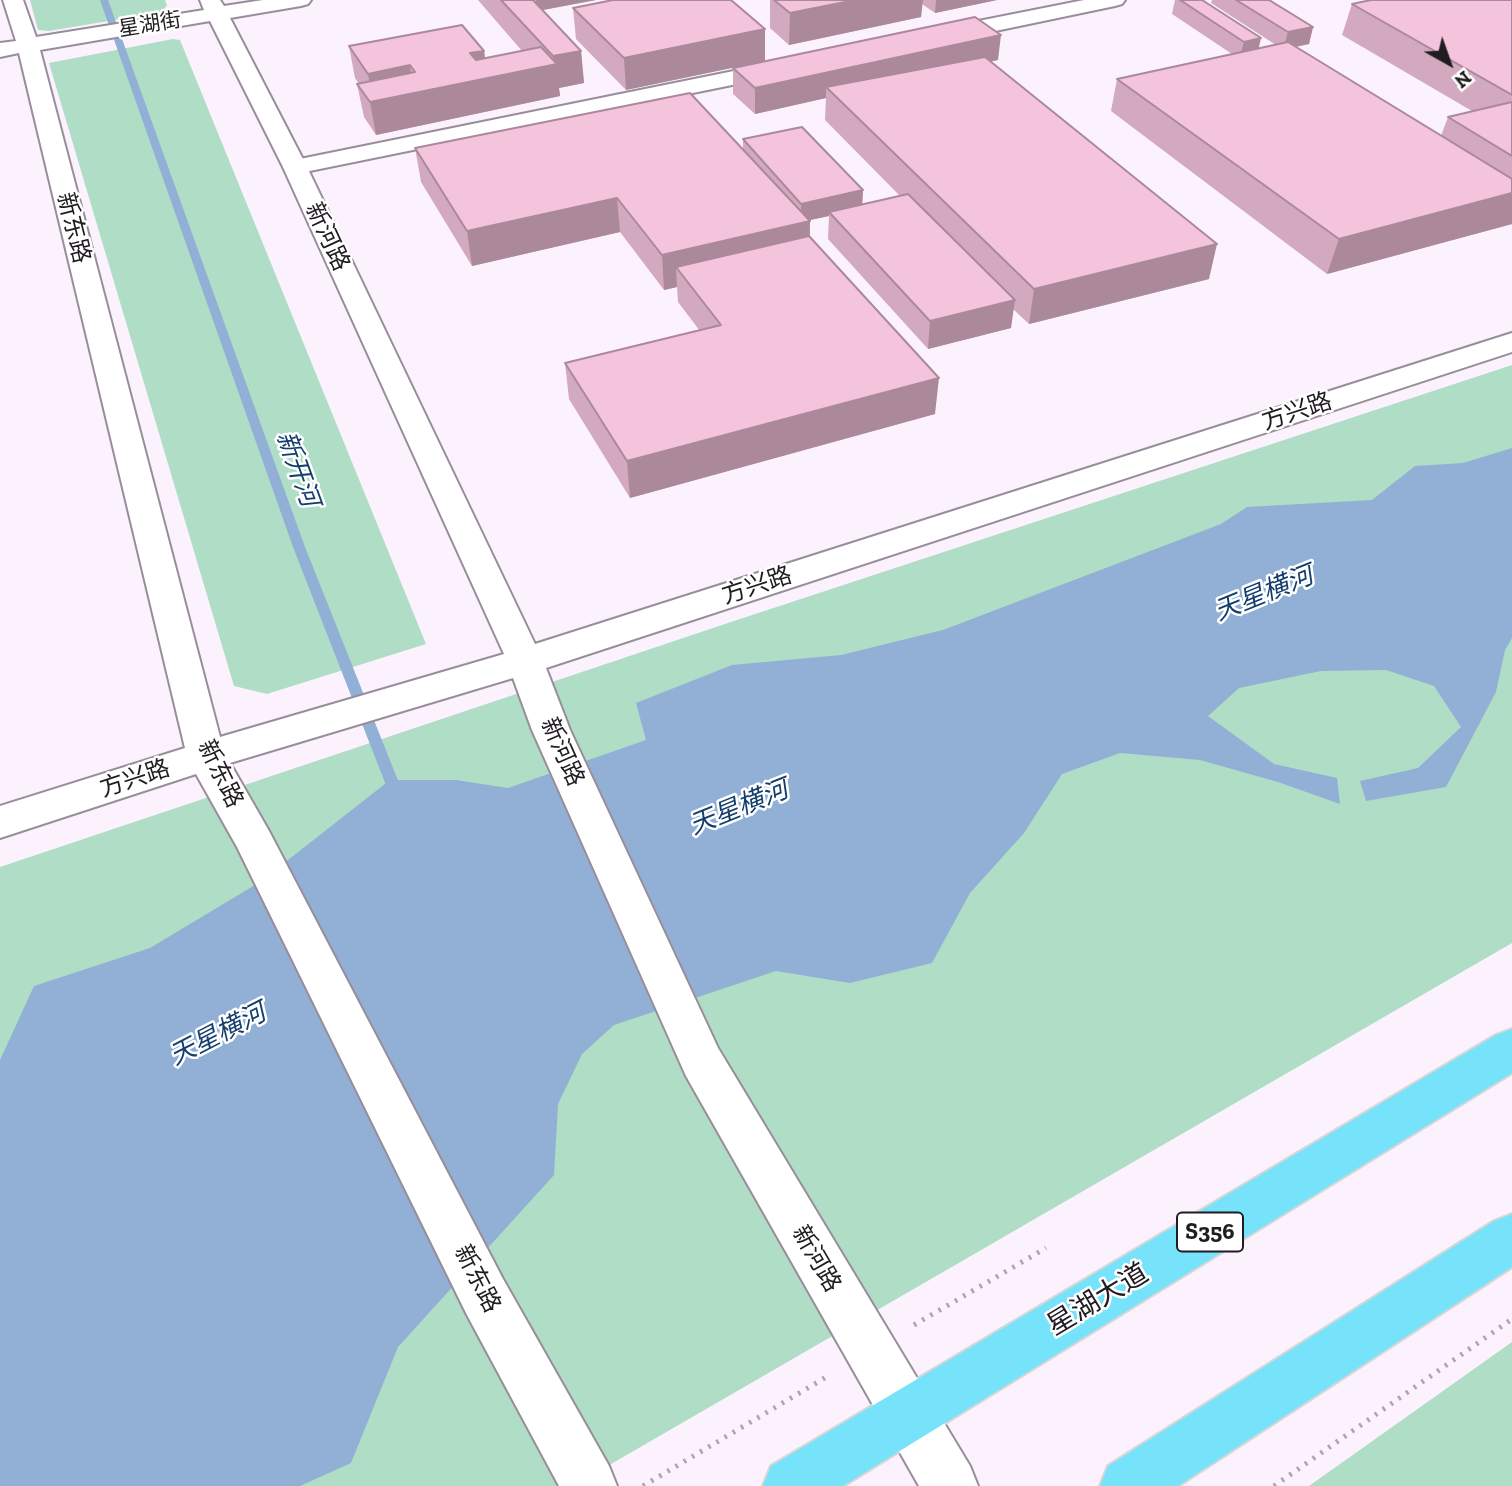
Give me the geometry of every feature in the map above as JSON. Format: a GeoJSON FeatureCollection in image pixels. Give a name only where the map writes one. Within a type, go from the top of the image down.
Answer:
{"type":"FeatureCollection","features":[{"type":"Feature","properties":{"kind":"main road","name":"星湖大道"},"geometry":{"type":"LineString","coordinates":[[792,1486],[1512,1049]]}},
{"type":"Feature","properties":{"kind":"main road"},"geometry":{"type":"LineString","coordinates":[[1128,1486],[1512,1238]]}},
{"type":"Feature","properties":{"kind":"street","name":"新东路"},"geometry":{"type":"LineString","coordinates":[[13,0],[14,47],[206,756],[255,842],[485,1297],[589,1486]]}},
{"type":"Feature","properties":{"kind":"street","name":"星湖街"},"geometry":{"type":"LineString","coordinates":[[14,47],[153,25],[214,7],[301,0]]}},
{"type":"Feature","properties":{"kind":"street"},"geometry":{"type":"LineString","coordinates":[[910,42],[1115,0]]}},
{"type":"Feature","properties":{"kind":"street","name":"新河路"},"geometry":{"type":"LineString","coordinates":[[214,7],[295,167],[525,661],[551,730],[702,1062],[950,1486]]}},
{"type":"Feature","properties":{"kind":"street"},"geometry":{"type":"LineString","coordinates":[[295,167],[801,64]]}},
{"type":"Feature","properties":{"kind":"street","name":"方兴路"},"geometry":{"type":"LineString","coordinates":[[0,822],[206,756],[525,661],[1512,342]]}},
{"type":"Feature","properties":{"kind":"path"},"geometry":{"type":"LineString","coordinates":[[1274,1486],[1512,1319]]}},
{"type":"Feature","properties":{"kind":"green space"},"geometry":{"type":"Polygon","coordinates":[[[30,0],[165,0],[167,5],[162,12],[49,31],[38,30],[30,0]]]}},
{"type":"Feature","properties":{"kind":"green space"},"geometry":{"type":"Polygon","coordinates":[[[173,39],[180,40],[426,644],[267,694],[234,686],[49,63],[173,39]]]}},
{"type":"Feature","properties":{"kind":"green space"},"geometry":{"type":"Polygon","coordinates":[[[1512,365],[1512,943],[573,1486],[0,1486],[0,867],[734,621],[1512,365]]]}},
{"type":"Feature","properties":{"kind":"green space"},"geometry":{"type":"Polygon","coordinates":[[[1512,1342],[1512,1486],[1309,1486],[1512,1342]]]}},
{"type":"Feature","properties":{"kind":"water","name":"天星横河"},"geometry":{"type":"Polygon","coordinates":[[[1512,448],[1512,638],[1505,650],[1496,692],[1446,787],[1366,801],[1360,781],[1418,768],[1461,727],[1434,686],[1386,670],[1321,671],[1239,688],[1208,716],[1274,764],[1337,778],[1340,804],[1278,782],[1200,760],[1120,753],[1062,774],[1024,833],[970,893],[932,963],[850,983],[776,971],[614,1025],[582,1054],[558,1104],[554,1175],[398,1347],[351,1463],[300,1486],[0,1486],[0,1060],[34,986],[150,948],[260,882],[390,780],[456,780],[508,788],[646,740],[636,703],[732,665],[841,655],[943,630],[1221,524],[1247,507],[1372,500],[1415,466],[1463,463],[1512,448]]]}},
{"type":"Feature","properties":{"kind":"building"},"geometry":{"type":"Polygon","coordinates":[[[501,0],[533,0],[581,51],[553,56],[501,0]]]}},
{"type":"Feature","properties":{"kind":"building"},"geometry":{"type":"Polygon","coordinates":[[[613,0],[731,0],[765,29],[624,58],[573,8],[613,0]]]}},
{"type":"Feature","properties":{"kind":"building"},"geometry":{"type":"Polygon","coordinates":[[[774,0],[855,0],[790,13],[774,0]]]}},
{"type":"Feature","properties":{"kind":"building"},"geometry":{"type":"Polygon","coordinates":[[[1180,0],[1202,0],[1261,38],[1244,42],[1180,0]]]}},
{"type":"Feature","properties":{"kind":"building"},"geometry":{"type":"Polygon","coordinates":[[[1236,0],[1269,0],[1313,27],[1288,32],[1236,0]]]}},
{"type":"Feature","properties":{"kind":"building"},"geometry":{"type":"Polygon","coordinates":[[[1371,0],[1512,0],[1512,95],[1352,4],[1371,0]]]}},
{"type":"Feature","properties":{"kind":"building"},"geometry":{"type":"Polygon","coordinates":[[[975,17],[1001,35],[755,88],[733,68],[975,17]]]}},
{"type":"Feature","properties":{"kind":"building"},"geometry":{"type":"Polygon","coordinates":[[[462,25],[484,51],[470,53],[476,60],[541,47],[557,64],[370,102],[357,84],[415,72],[410,65],[368,74],[349,46],[462,25]]]}},
{"type":"Feature","properties":{"kind":"building"},"geometry":{"type":"Polygon","coordinates":[[[1288,42],[1512,179],[1512,193],[1339,239],[1117,79],[1288,42]]]}},
{"type":"Feature","properties":{"kind":"building"},"geometry":{"type":"Polygon","coordinates":[[[985,57],[1217,244],[1034,289],[826,87],[985,57]]]}},
{"type":"Feature","properties":{"kind":"building"},"geometry":{"type":"Polygon","coordinates":[[[690,93],[810,221],[662,255],[617,198],[467,231],[415,148],[690,93]]]}},
{"type":"Feature","properties":{"kind":"building"},"geometry":{"type":"Polygon","coordinates":[[[1512,102],[1512,156],[1448,117],[1512,102]]]}},
{"type":"Feature","properties":{"kind":"building"},"geometry":{"type":"Polygon","coordinates":[[[802,127],[863,190],[801,204],[743,139],[802,127]]]}},
{"type":"Feature","properties":{"kind":"building"},"geometry":{"type":"Polygon","coordinates":[[[908,194],[1015,300],[930,321],[829,212],[908,194]]]}},
{"type":"Feature","properties":{"kind":"building"},"geometry":{"type":"Polygon","coordinates":[[[809,236],[939,378],[627,461],[565,363],[721,325],[676,267],[809,236]]]}},
{"type":"Feature","properties":{"kind":"waterway","name":"新开河"},"geometry":{"type":"LineString","coordinates":[[104,0],[299,547],[398,798]]}}]}
